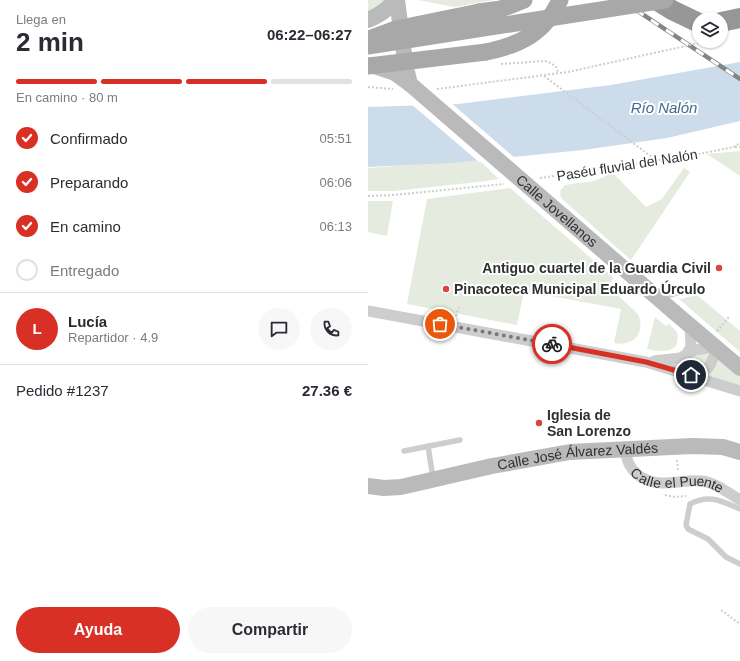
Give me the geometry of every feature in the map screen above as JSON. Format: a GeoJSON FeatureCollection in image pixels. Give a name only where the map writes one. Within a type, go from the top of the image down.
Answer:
{"type":"FeatureCollection","features":[{"type":"Feature","properties":{"kind":"highway"},"geometry":{"type":"LineString","coordinates":[[656,0],[692,20]]}},
{"type":"Feature","properties":{"kind":"highway"},"geometry":{"type":"LineString","coordinates":[[728,21],[740,18]]}},
{"type":"Feature","properties":{"kind":"main road"},"geometry":{"type":"LineString","coordinates":[[368,39],[396,29],[501,9],[524,0]]}},
{"type":"Feature","properties":{"kind":"main road"},"geometry":{"type":"LineString","coordinates":[[368,65],[486,52],[509,47],[528,37],[544,25],[560,0]]}},
{"type":"Feature","properties":{"kind":"main road"},"geometry":{"type":"LineString","coordinates":[[368,46],[665,0]]}},
{"type":"Feature","properties":{"kind":"street"},"geometry":{"type":"LineString","coordinates":[[368,20],[380,15],[394,0]]}},
{"type":"Feature","properties":{"kind":"street"},"geometry":{"type":"LineString","coordinates":[[397,0],[406,68],[404,87]]}},
{"type":"Feature","properties":{"kind":"street"},"geometry":{"type":"LineString","coordinates":[[368,39],[394,73]]}},
{"type":"Feature","properties":{"kind":"street"},"geometry":{"type":"LineString","coordinates":[[368,65],[384,68],[394,73]]}},
{"type":"Feature","properties":{"kind":"street","name":"Calle Jovellanos"},"geometry":{"type":"LineString","coordinates":[[394,73],[404,87],[740,368]]}},
{"type":"Feature","properties":{"kind":"street"},"geometry":{"type":"LineString","coordinates":[[368,311],[646,362],[740,391]]}},
{"type":"Feature","properties":{"kind":"street"},"geometry":{"type":"LineString","coordinates":[[686,355],[691,347],[690,326]]}},
{"type":"Feature","properties":{"kind":"street"},"geometry":{"type":"LineString","coordinates":[[646,362],[669,360],[686,355],[712,344],[710,367],[704,372],[691,375]]}},
{"type":"Feature","properties":{"kind":"street","name":"Calle José Álvarez Valdés"},"geometry":{"type":"LineString","coordinates":[[368,486],[384,488],[402,487],[492,466],[570,452],[676,446],[723,447],[740,452]]}},
{"type":"Feature","properties":{"kind":"street","name":"Calle el Puente"},"geometry":{"type":"LineString","coordinates":[[626,450],[630,466],[644,479],[658,483],[701,481],[709,483],[740,500]]}},
{"type":"Feature","properties":{"kind":"lane"},"geometry":{"type":"LineString","coordinates":[[652,300],[693,288]]}},
{"type":"Feature","properties":{"kind":"lane"},"geometry":{"type":"LineString","coordinates":[[404,451],[460,440]]}},
{"type":"Feature","properties":{"kind":"lane"},"geometry":{"type":"LineString","coordinates":[[428,446],[434,480]]}},
{"type":"Feature","properties":{"kind":"lane"},"geometry":{"type":"LineString","coordinates":[[740,509],[718,500],[701,499],[690,504],[686,525],[688,529],[714,544],[726,557],[740,564]]}},
{"type":"Feature","properties":{"kind":"path"},"geometry":{"type":"LineString","coordinates":[[433,90],[568,72],[692,45]]}},
{"type":"Feature","properties":{"kind":"path"},"geometry":{"type":"LineString","coordinates":[[543,76],[657,160]]}},
{"type":"Feature","properties":{"kind":"path"},"geometry":{"type":"LineString","coordinates":[[368,87],[404,87]]}},
{"type":"Feature","properties":{"kind":"path"},"geometry":{"type":"LineString","coordinates":[[734,147],[740,142]]}},
{"type":"Feature","properties":{"kind":"path","name":"Paséu fluvial del Nalón"},"geometry":{"type":"LineString","coordinates":[[538,178],[740,147]]}},
{"type":"Feature","properties":{"kind":"path"},"geometry":{"type":"LineString","coordinates":[[368,196],[394,196],[508,183]]}},
{"type":"Feature","properties":{"kind":"path"},"geometry":{"type":"LineString","coordinates":[[456,318],[459,307]]}},
{"type":"Feature","properties":{"kind":"path"},"geometry":{"type":"LineString","coordinates":[[712,344],[729,317]]}},
{"type":"Feature","properties":{"kind":"path"},"geometry":{"type":"LineString","coordinates":[[676,446],[678,482]]}},
{"type":"Feature","properties":{"kind":"path"},"geometry":{"type":"LineString","coordinates":[[721,610],[740,624]]}},
{"type":"Feature","properties":{"kind":"shaded area"},"geometry":{"type":"Polygon","coordinates":[[[368,0],[394,0],[368,20],[368,0]]]}},
{"type":"Feature","properties":{"kind":"shaded area"},"geometry":{"type":"Polygon","coordinates":[[[418,0],[494,0],[454,7],[418,0]]]}},
{"type":"Feature","properties":{"kind":"shaded area"},"geometry":{"type":"Polygon","coordinates":[[[740,151],[740,176],[707,154],[740,151]]]}},
{"type":"Feature","properties":{"kind":"shaded area"},"geometry":{"type":"Polygon","coordinates":[[[479,160],[499,179],[394,191],[368,191],[368,168],[479,160]]]}},
{"type":"Feature","properties":{"kind":"shaded area"},"geometry":{"type":"Polygon","coordinates":[[[684,168],[690,172],[631,260],[561,198],[560,191],[565,185],[594,181],[613,173],[646,207],[662,199],[684,168]]]}},
{"type":"Feature","properties":{"kind":"shaded area","name":"Pinacoteca Municipal Eduardo Úrculo"},"geometry":{"type":"Polygon","coordinates":[[[510,188],[614,278],[608,286],[638,314],[640,321],[639,333],[632,341],[621,344],[614,343],[621,309],[524,291],[517,325],[407,304],[427,199],[510,188]]]}},
{"type":"Feature","properties":{"kind":"shaded area"},"geometry":{"type":"Polygon","coordinates":[[[368,201],[393,201],[387,236],[368,232],[368,201]]]}},
{"type":"Feature","properties":{"kind":"shaded area"},"geometry":{"type":"Polygon","coordinates":[[[697,295],[740,331],[740,352],[677,297],[680,299],[697,295]]]}},
{"type":"Feature","properties":{"kind":"shaded area"},"geometry":{"type":"Polygon","coordinates":[[[655,317],[666,326],[669,324],[677,332],[678,339],[676,345],[669,350],[658,351],[647,349],[655,317]]]}},
{"type":"Feature","properties":{"kind":"shaded area"},"geometry":{"type":"Polygon","coordinates":[[[705,353],[709,357],[706,363],[697,369],[685,369],[667,364],[705,353]]]}},
{"type":"Feature","properties":{"kind":"shaded area"},"geometry":{"type":"Polygon","coordinates":[[[717,359],[740,377],[740,388],[705,375],[717,359]]]}},
{"type":"Feature","properties":{"kind":"water","name":"Río Nalón"},"geometry":{"type":"Polygon","coordinates":[[[740,62],[740,121],[667,138],[583,150],[452,163],[368,167],[368,107],[458,104],[611,85],[740,62]]]}},
{"type":"Feature","properties":{"kind":"pier"},"geometry":{"type":"Polygon","coordinates":[[[450,102],[515,158],[479,162],[411,104],[450,102]]]}},
{"type":"Feature","properties":{"kind":"railway"},"geometry":{"type":"LineString","coordinates":[[621,0],[740,79]]}},
{"type":"Feature","properties":{"kind":"way so far"},"geometry":{"type":"LineString","coordinates":[[440,324],[552,344]]}},
{"type":"Feature","properties":{"kind":"place","name":"Antiguo cuartel de la Guardia Civil"},"geometry":{"type":"Point","coordinates":[719,268]}},
{"type":"Feature","properties":{"kind":"place","name":"Pinacoteca Municipal Eduardo Úrculo"},"geometry":{"type":"Point","coordinates":[446,289]}},
{"type":"Feature","properties":{"kind":"place","name":"Iglesia de San Lorenzo"},"geometry":{"type":"Point","coordinates":[539,423]}},
{"type":"Feature","properties":{"kind":"route"},"geometry":{"type":"LineString","coordinates":[[552,344],[646,362],[691,375]]}}]}
